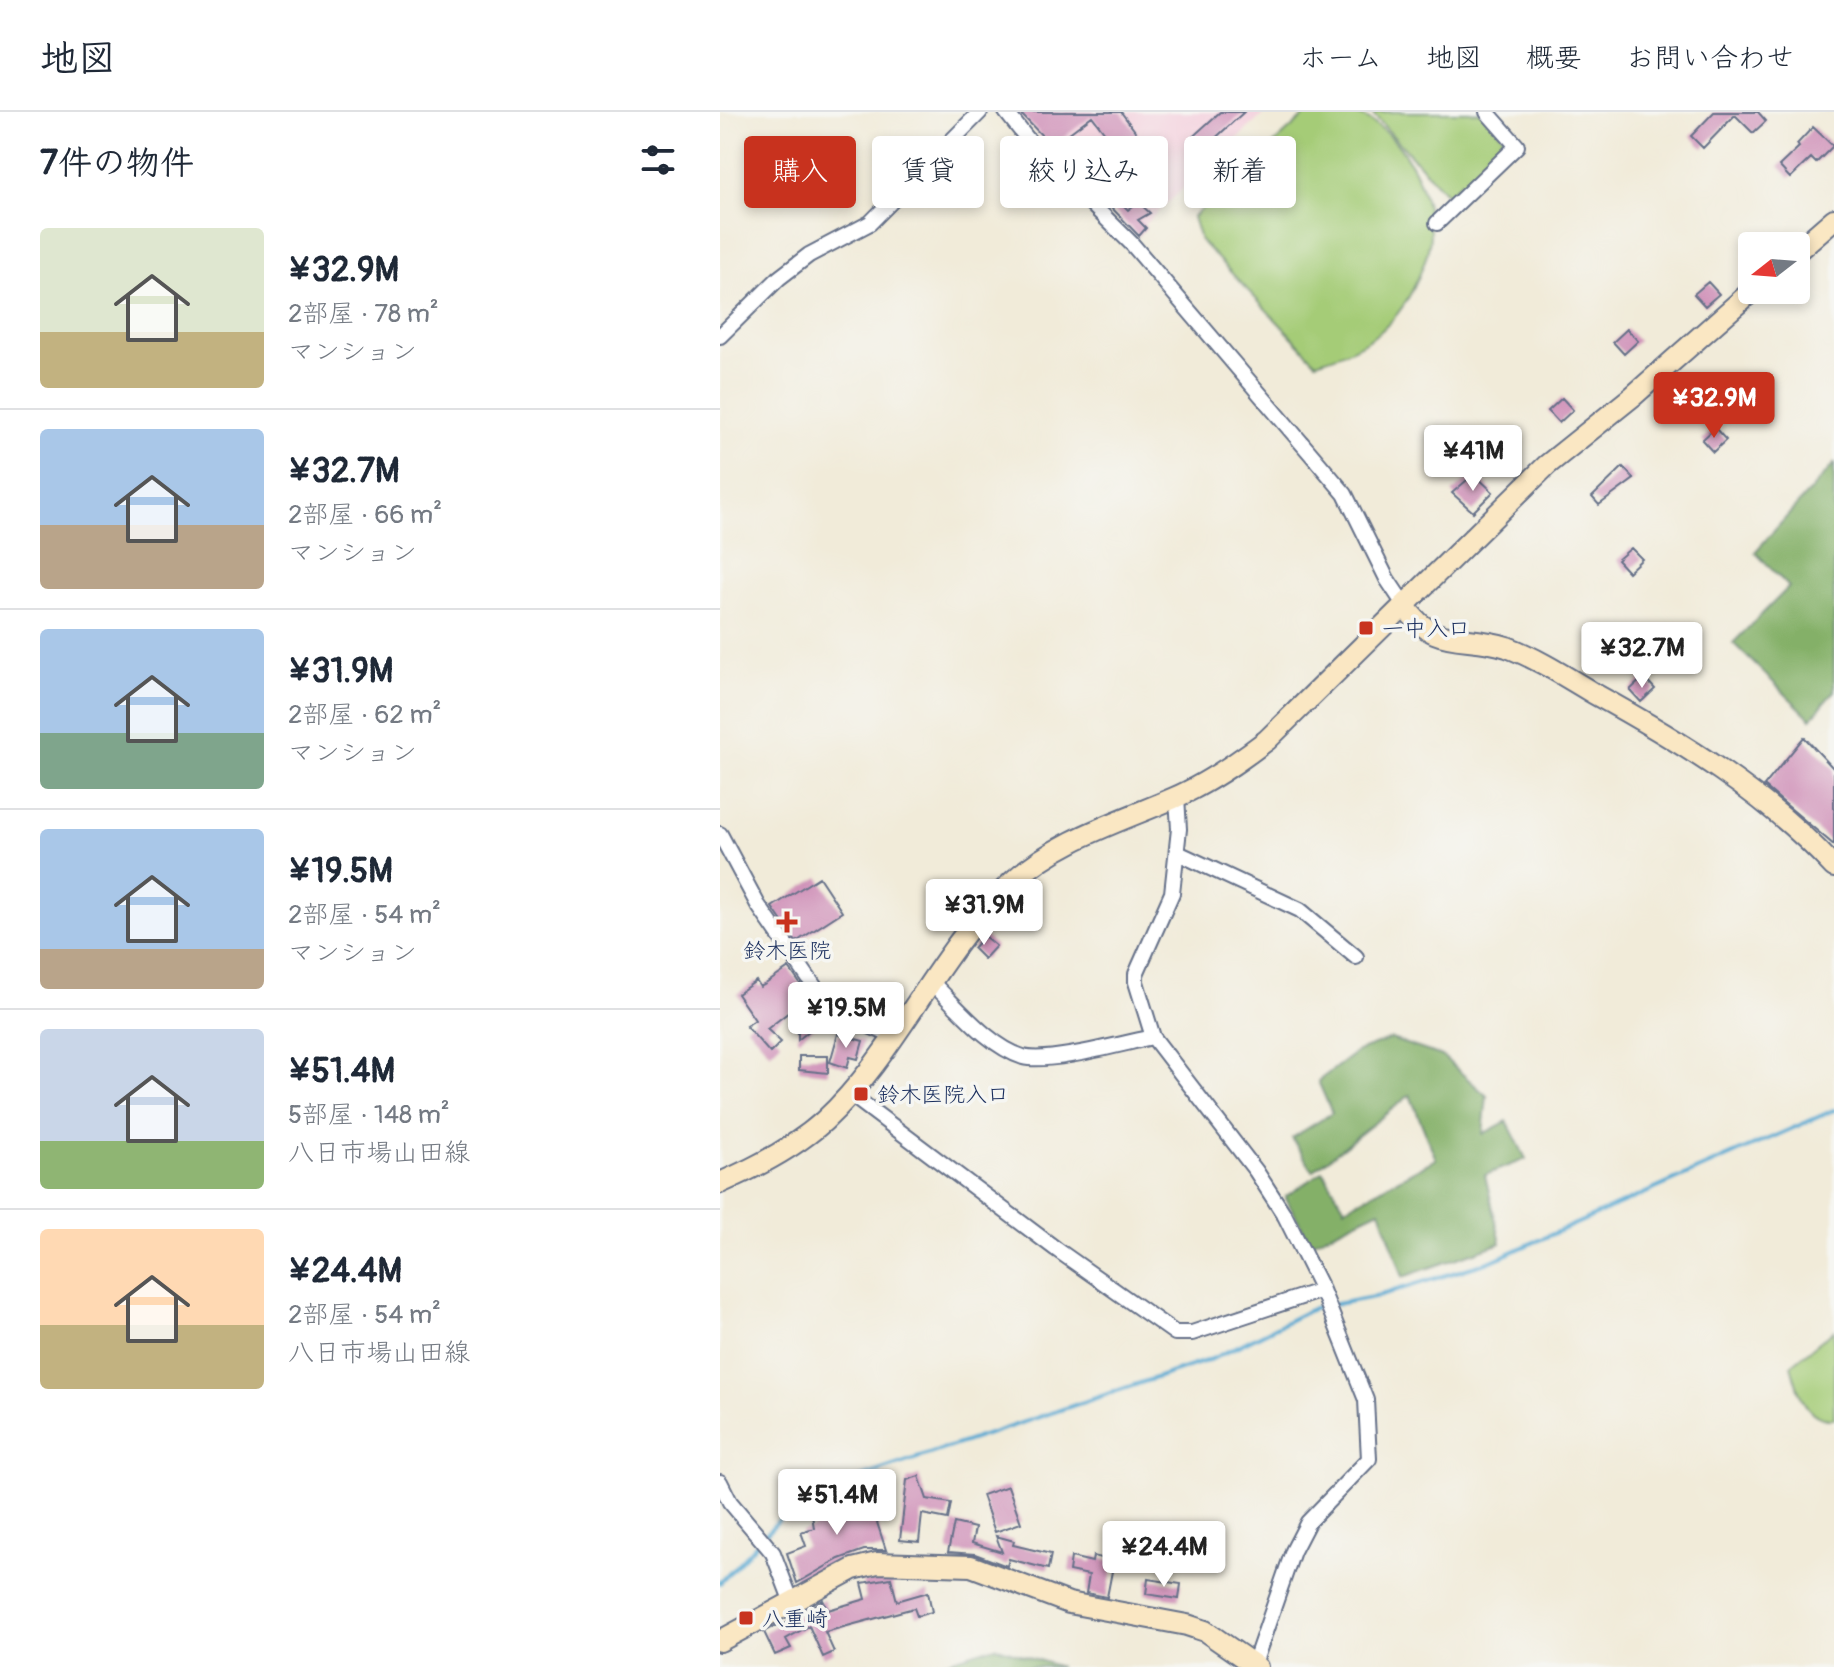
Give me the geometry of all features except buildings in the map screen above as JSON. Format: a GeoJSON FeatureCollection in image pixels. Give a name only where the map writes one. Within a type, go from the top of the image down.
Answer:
{"type":"FeatureCollection","features":[{"type":"Feature","properties":{"kind":"street"},"geometry":{"type":"LineString","coordinates":[[720,336],[779,278],[809,255],[870,223],[980,112]]}},
{"type":"Feature","properties":{"kind":"street"},"geometry":{"type":"LineString","coordinates":[[1006,112],[1033,146],[1132,244],[1345,494],[1387,579],[1416,622],[1429,633],[1507,647],[1697,751],[1808,840],[1834,867]]}},
{"type":"Feature","properties":{"kind":"street"},"geometry":{"type":"LineString","coordinates":[[1437,223],[1517,146],[1487,112]]}},
{"type":"Feature","properties":{"kind":"street"},"geometry":{"type":"LineString","coordinates":[[1810,240],[1834,219]]}},
{"type":"Feature","properties":{"kind":"street"},"geometry":{"type":"LineString","coordinates":[[720,1183],[754,1169],[793,1145],[850,1094],[984,912],[1032,867],[1072,842],[1177,797],[1233,766],[1267,740],[1547,465],[1633,396],[1738,303]]}},
{"type":"Feature","properties":{"kind":"street"},"geometry":{"type":"LineString","coordinates":[[720,1641],[853,1569],[877,1563],[971,1566],[1069,1603],[1205,1631],[1256,1665],[1293,1551],[1308,1522],[1369,1459],[1366,1400],[1322,1290],[1285,1216],[1256,1171],[1153,1037],[1136,974],[1172,893],[1178,853],[1177,797]]}},
{"type":"Feature","properties":{"kind":"street"},"geometry":{"type":"LineString","coordinates":[[720,834],[758,905],[823,999],[834,1011],[893,1036]]}},
{"type":"Feature","properties":{"kind":"street"},"geometry":{"type":"LineString","coordinates":[[1178,853],[1300,910],[1356,957]]}},
{"type":"Feature","properties":{"kind":"street"},"geometry":{"type":"LineString","coordinates":[[931,982],[994,1040],[1024,1057],[1063,1055],[1153,1037]]}},
{"type":"Feature","properties":{"kind":"street"},"geometry":{"type":"LineString","coordinates":[[850,1094],[1056,1249],[1175,1333],[1192,1333],[1322,1290]]}},
{"type":"Feature","properties":{"kind":"street"},"geometry":{"type":"LineString","coordinates":[[720,1482],[730,1502],[773,1553],[791,1600]]}},
{"type":"Feature","properties":{"kind":"shaded area"},"geometry":{"type":"Polygon","coordinates":[[[1016,112],[1266,112],[1240,136],[1184,136],[1184,188],[1168,203],[1168,136],[1039,136],[1016,112]]]}},
{"type":"Feature","properties":{"kind":"shaded area"},"geometry":{"type":"Polygon","coordinates":[[[1109,208],[1162,208],[1134,234],[1109,208]]]}},
{"type":"Feature","properties":{"kind":"green space"},"geometry":{"type":"Polygon","coordinates":[[[1309,112],[1352,113],[1369,120],[1385,131],[1409,161],[1418,179],[1428,216],[1430,234],[1427,254],[1414,286],[1390,322],[1362,344],[1316,362],[1200,240],[1193,217],[1203,208],[1296,208],[1296,136],[1282,136],[1309,112]]]}},
{"type":"Feature","properties":{"kind":"green space"},"geometry":{"type":"Polygon","coordinates":[[[1371,112],[1480,112],[1508,141],[1449,197],[1371,112]]]}},
{"type":"Feature","properties":{"kind":"green space"},"geometry":{"type":"Polygon","coordinates":[[[1834,464],[1834,691],[1811,719],[1733,643],[1789,587],[1755,552],[1834,464]]]}},
{"type":"Feature","properties":{"kind":"green space"},"geometry":{"type":"Polygon","coordinates":[[[1391,1039],[1442,1056],[1487,1096],[1483,1134],[1507,1121],[1526,1159],[1485,1175],[1501,1243],[1403,1277],[1380,1210],[1311,1243],[1285,1197],[1323,1171],[1345,1208],[1436,1159],[1410,1095],[1313,1171],[1292,1138],[1332,1113],[1318,1081],[1358,1051],[1391,1039]]]}},
{"type":"Feature","properties":{"kind":"green space"},"geometry":{"type":"Polygon","coordinates":[[[1834,1330],[1834,1419],[1815,1415],[1809,1409],[1799,1393],[1791,1365],[1834,1330]]]}},
{"type":"Feature","properties":{"kind":"green space"},"geometry":{"type":"Polygon","coordinates":[[[995,1646],[1060,1667],[927,1667],[995,1646]]]}},
{"type":"Feature","properties":{"kind":"waterway"},"geometry":{"type":"LineString","coordinates":[[720,1583],[792,1506],[807,1495],[1212,1359],[1314,1308],[1374,1297],[1489,1262],[1834,1110]]}},
{"type":"Feature","properties":{"kind":"place","name":"一中入口"},"geometry":{"type":"Point","coordinates":[1366,628]}},
{"type":"Feature","properties":{"kind":"place","name":"鈴木医院"},"geometry":{"type":"Point","coordinates":[787,922]}},
{"type":"Feature","properties":{"kind":"place","name":"鈴木医院入口"},"geometry":{"type":"Point","coordinates":[861,1094]}},
{"type":"Feature","properties":{"kind":"place","name":"八重崎"},"geometry":{"type":"Point","coordinates":[746,1618]}}]}
